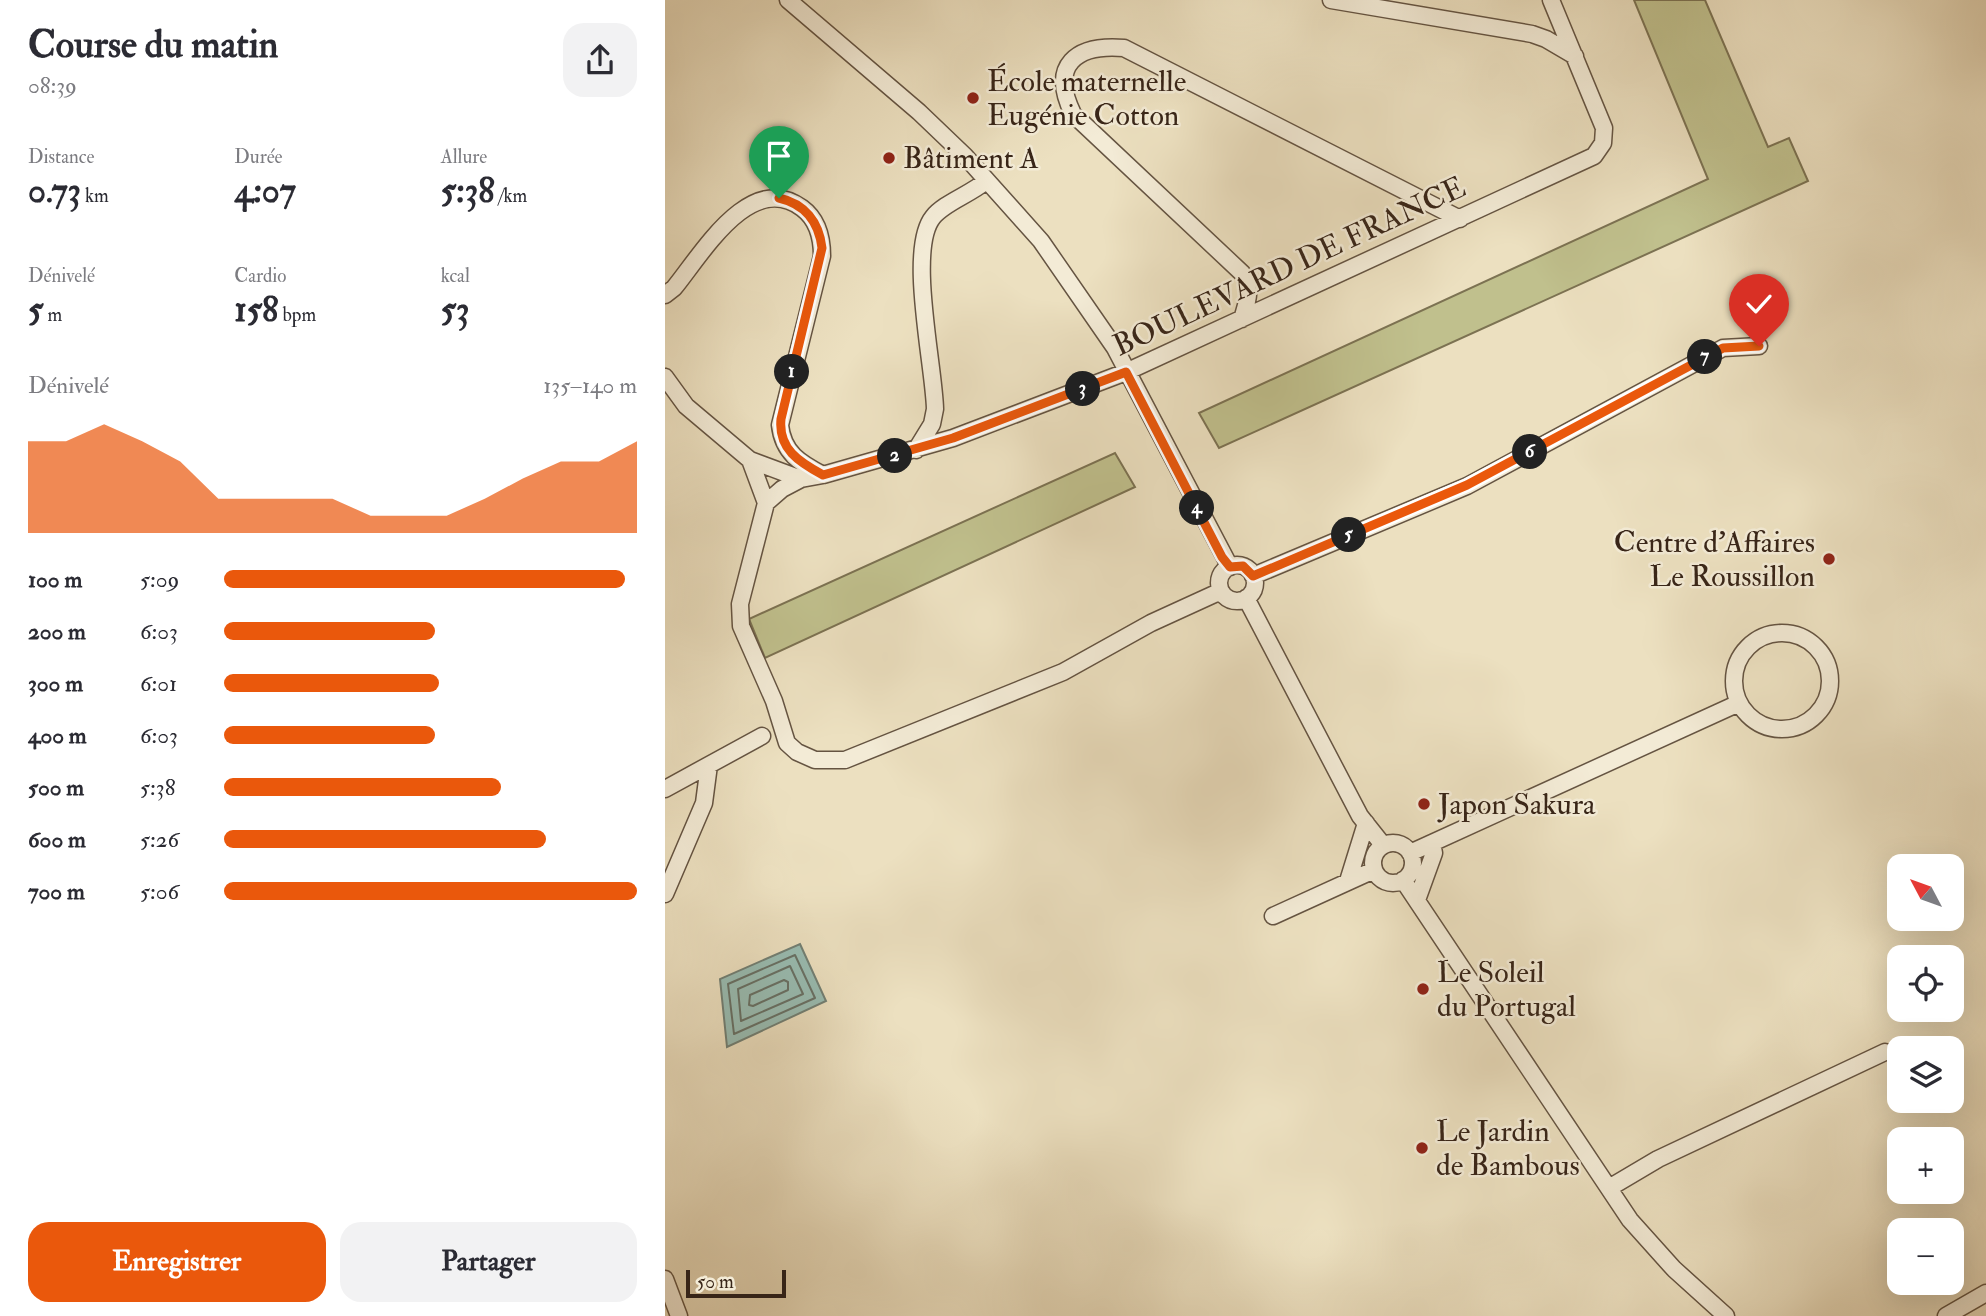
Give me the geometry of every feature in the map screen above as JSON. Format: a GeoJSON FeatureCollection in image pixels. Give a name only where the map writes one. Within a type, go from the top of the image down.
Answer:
{"type":"FeatureCollection","features":[{"type":"Feature","properties":{"kind":"street"},"geometry":{"type":"LineString","coordinates":[[788,0],[919,112],[1041,241],[1071,280],[1115,348],[1230,567]]}},
{"type":"Feature","properties":{"kind":"street"},"geometry":{"type":"LineString","coordinates":[[1331,0],[1532,34],[1575,56]]}},
{"type":"Feature","properties":{"kind":"street","name":"BOULEVARD DE FRANCE"},"geometry":{"type":"LineString","coordinates":[[772,497],[801,479],[916,450],[1126,372],[1582,163],[1599,150],[1604,128],[1551,0]]}},
{"type":"Feature","properties":{"kind":"street"},"geometry":{"type":"LineString","coordinates":[[1242,319],[1249,288],[1242,273],[1073,114],[1064,87],[1066,73],[1077,55],[1094,47],[1124,48],[1460,219]]}},
{"type":"Feature","properties":{"kind":"street"},"geometry":{"type":"LineString","coordinates":[[916,450],[932,424],[935,409],[921,255],[923,236],[940,210],[969,195],[986,181]]}},
{"type":"Feature","properties":{"kind":"street"},"geometry":{"type":"LineString","coordinates":[[665,295],[674,288],[731,218],[745,207],[762,200],[779,198],[793,202],[808,213],[819,234],[822,256],[780,425],[788,451],[802,464],[823,475]]}},
{"type":"Feature","properties":{"kind":"street"},"geometry":{"type":"LineString","coordinates":[[1253,576],[1444,497],[1723,348],[1759,346]]}},
{"type":"Feature","properties":{"kind":"street"},"geometry":{"type":"LineString","coordinates":[[665,377],[686,406],[750,460],[772,497],[739,618],[783,726],[787,743],[797,752],[826,762],[845,760],[1063,672],[1151,623],[1221,591]]}},
{"type":"Feature","properties":{"kind":"street"},"geometry":{"type":"LineString","coordinates":[[750,460],[801,479]]}},
{"type":"Feature","properties":{"kind":"street"},"geometry":{"type":"LineString","coordinates":[[1243,566],[1253,576],[1253,591],[1245,598],[1234,600],[1221,591],[1221,574],[1230,567],[1243,566]]}},
{"type":"Feature","properties":{"kind":"street"},"geometry":{"type":"LineString","coordinates":[[1245,598],[1366,823],[1383,845]]}},
{"type":"Feature","properties":{"kind":"street"},"geometry":{"type":"LineString","coordinates":[[1785,633],[1804,638],[1825,659],[1830,674],[1826,702],[1816,716],[1801,726],[1783,730],[1766,727],[1748,716],[1739,703],[1733,681],[1737,663],[1747,648],[1763,637],[1785,633]]}},
{"type":"Feature","properties":{"kind":"street"},"geometry":{"type":"LineString","coordinates":[[1410,853],[1739,703]]}},
{"type":"Feature","properties":{"kind":"street"},"geometry":{"type":"LineString","coordinates":[[665,789],[762,736]]}},
{"type":"Feature","properties":{"kind":"street"},"geometry":{"type":"LineString","coordinates":[[665,894],[704,803],[709,765]]}},
{"type":"Feature","properties":{"kind":"street"},"geometry":{"type":"LineString","coordinates":[[1348,881],[1366,823]]}},
{"type":"Feature","properties":{"kind":"street"},"geometry":{"type":"LineString","coordinates":[[1398,843],[1410,853],[1412,868],[1402,880],[1386,881],[1374,870],[1374,856],[1383,845],[1398,843]]}},
{"type":"Feature","properties":{"kind":"street"},"geometry":{"type":"LineString","coordinates":[[1417,900],[1434,853],[1432,843]]}},
{"type":"Feature","properties":{"kind":"street"},"geometry":{"type":"LineString","coordinates":[[1273,916],[1374,870]]}},
{"type":"Feature","properties":{"kind":"street"},"geometry":{"type":"LineString","coordinates":[[1402,880],[1609,1188],[1650,1244],[1726,1316]]}},
{"type":"Feature","properties":{"kind":"street"},"geometry":{"type":"LineString","coordinates":[[1609,1188],[1658,1159],[1885,1052]]}},
{"type":"Feature","properties":{"kind":"street"},"geometry":{"type":"LineString","coordinates":[[665,1279],[679,1316]]}},
{"type":"Feature","properties":{"kind":"street"},"geometry":{"type":"LineString","coordinates":[[1946,1316],[1986,1293]]}},
{"type":"Feature","properties":{"kind":"green space"},"geometry":{"type":"Polygon","coordinates":[[[1634,0],[1705,0],[1768,147],[1789,138],[1808,181],[1219,448],[1199,413],[1708,179],[1634,0]]]}},
{"type":"Feature","properties":{"kind":"green space"},"geometry":{"type":"Polygon","coordinates":[[[1115,453],[1135,487],[765,658],[749,619],[1115,453]]]}},
{"type":"Feature","properties":{"kind":"water"},"geometry":{"type":"Polygon","coordinates":[[[800,944],[826,1001],[727,1047],[720,979],[800,944]]]}},
{"type":"Feature","properties":{"kind":"place","name":"École maternelle Eugénie Cotton"},"geometry":{"type":"Point","coordinates":[973,98]}},
{"type":"Feature","properties":{"kind":"place","name":"Bâtiment A"},"geometry":{"type":"Point","coordinates":[889,158]}},
{"type":"Feature","properties":{"kind":"place","name":"Centre d’Affaires Le Roussillon"},"geometry":{"type":"Point","coordinates":[1829,559]}},
{"type":"Feature","properties":{"kind":"place","name":"Japon Sakura"},"geometry":{"type":"Point","coordinates":[1424,804]}},
{"type":"Feature","properties":{"kind":"place","name":"Le Soleil du Portugal"},"geometry":{"type":"Point","coordinates":[1423,989]}},
{"type":"Feature","properties":{"kind":"place","name":"Le Jardin de Bambous"},"geometry":{"type":"Point","coordinates":[1422,1148]}},
{"type":"Feature","properties":{"kind":"route"},"geometry":{"type":"LineString","coordinates":[[779,198],[793,202],[808,213],[817,227],[822,248],[780,425],[788,451],[802,464],[823,475],[916,450],[1126,372],[1222,557],[1230,567],[1243,566],[1253,576],[1314,548],[1432,503],[1723,348],[1759,346]]}}]}
